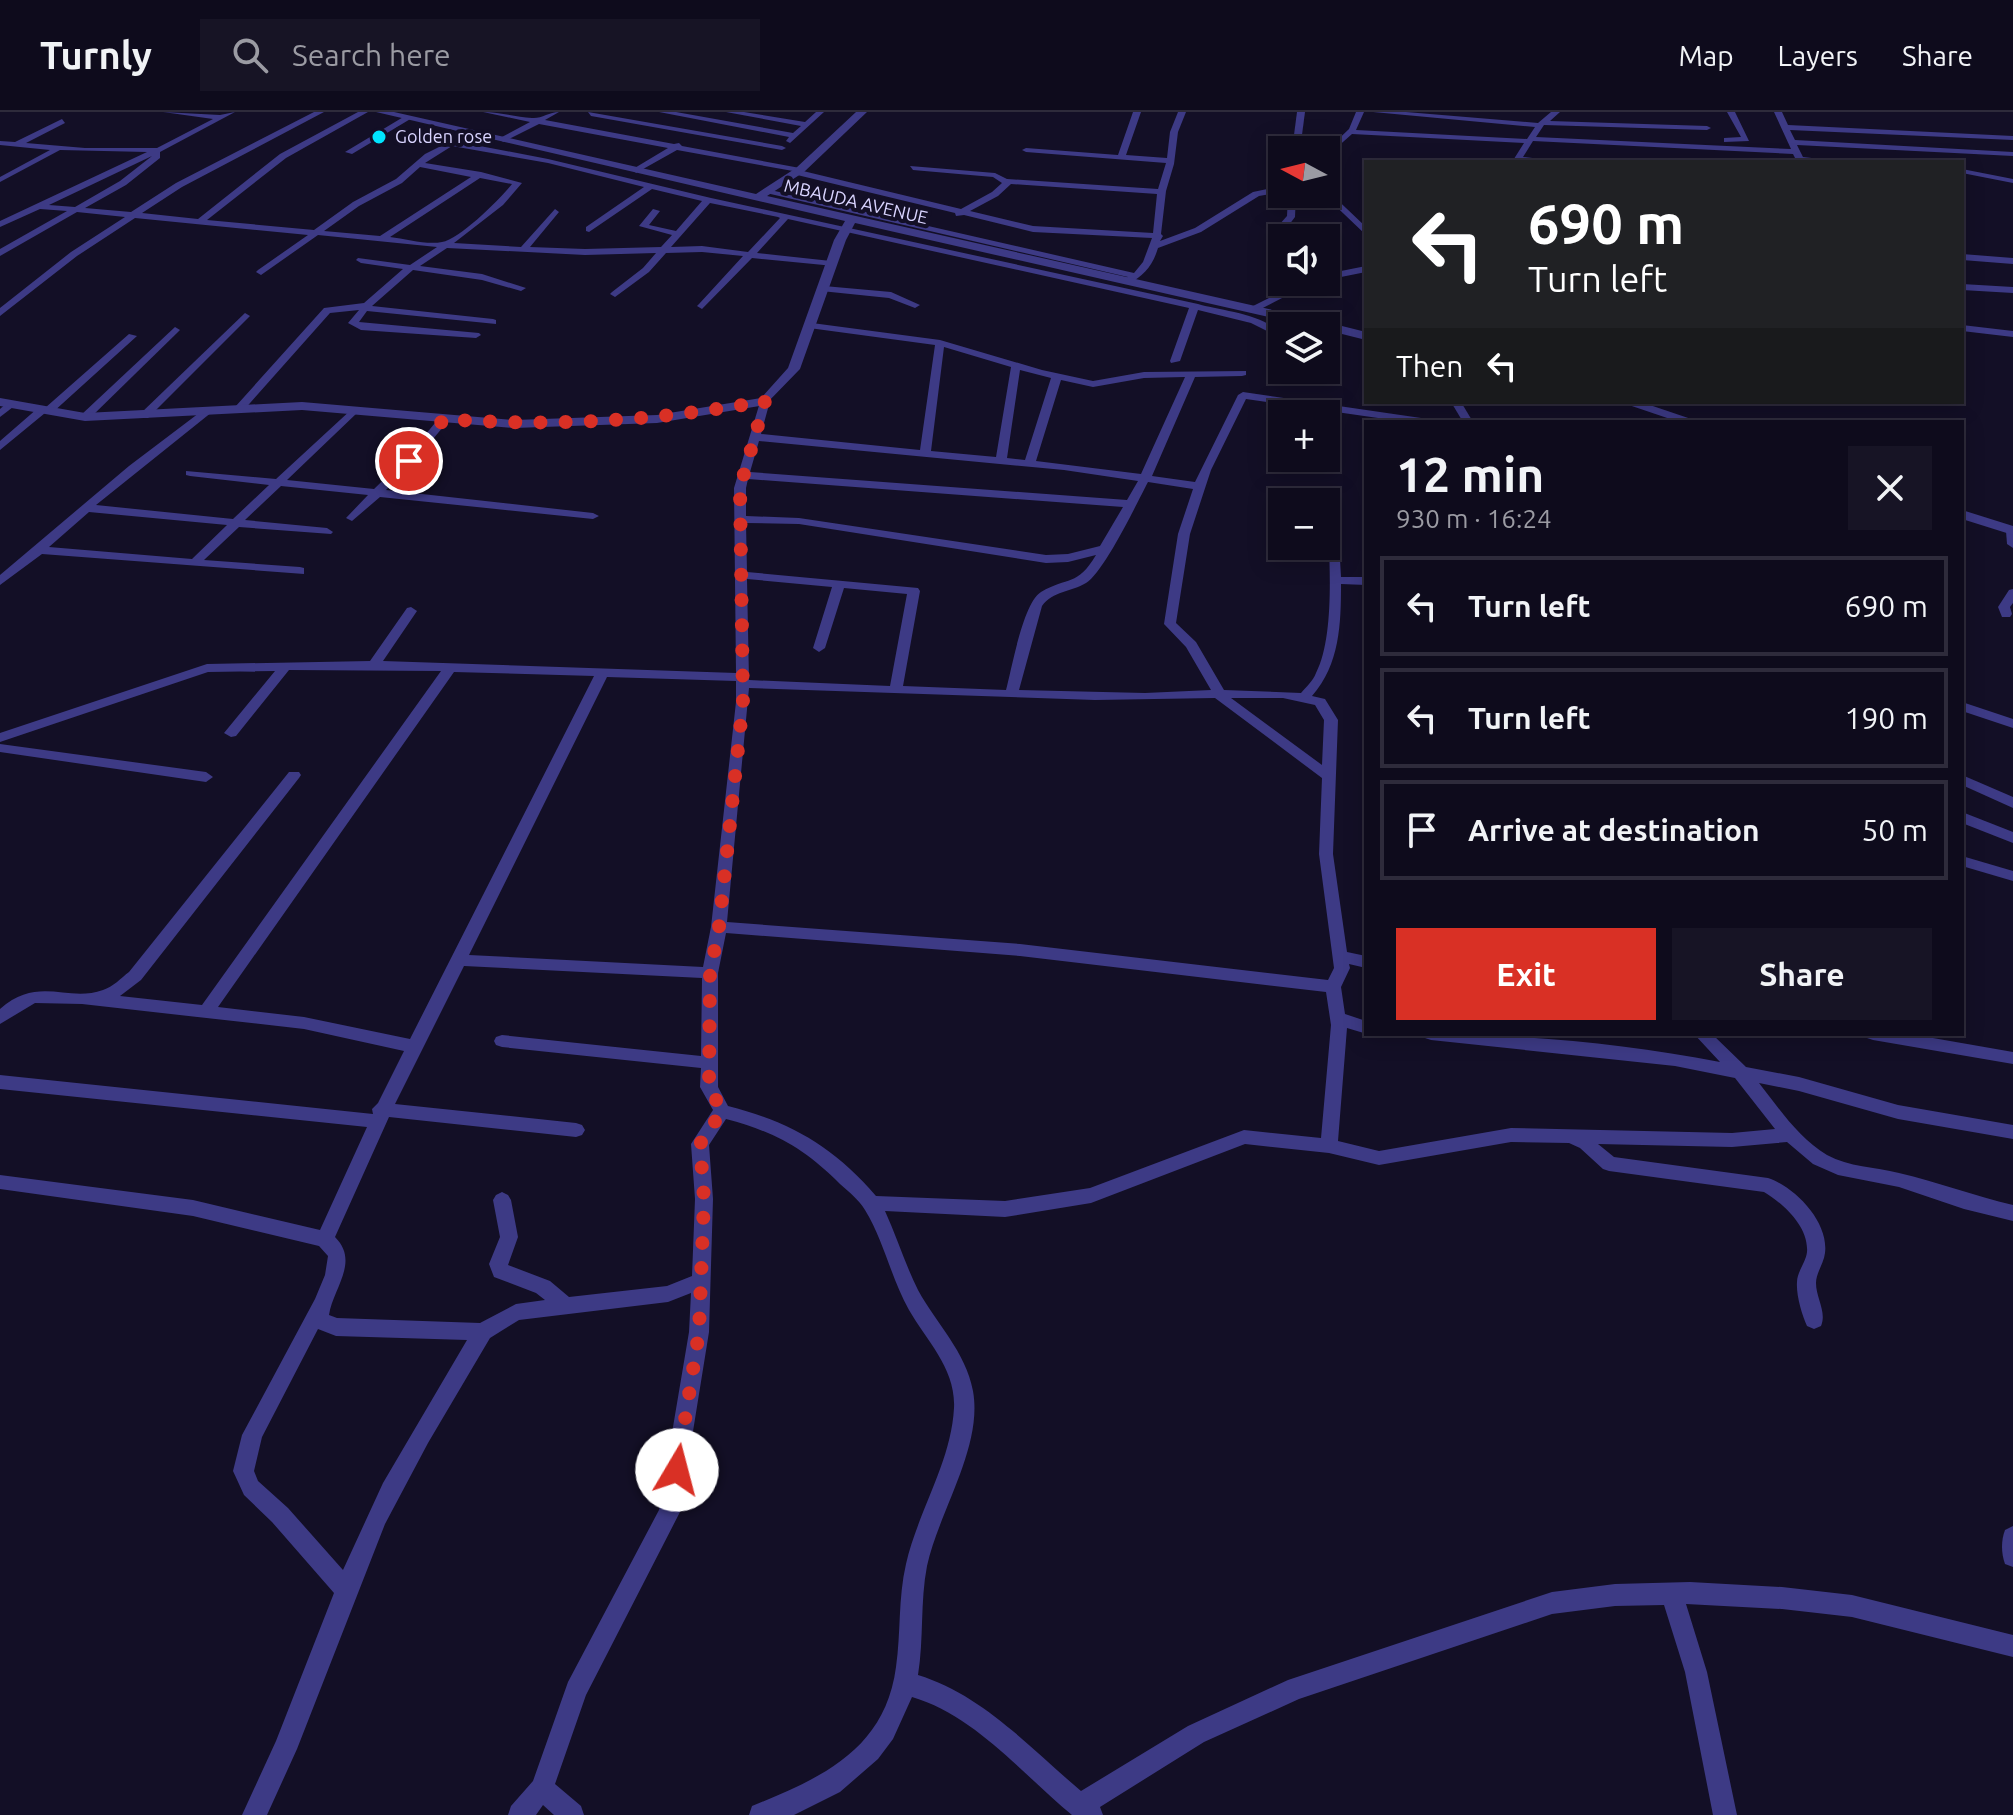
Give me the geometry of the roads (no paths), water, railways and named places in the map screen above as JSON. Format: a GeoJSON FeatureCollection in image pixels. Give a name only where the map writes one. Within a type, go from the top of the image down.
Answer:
{"type":"FeatureCollection","features":[{"type":"Feature","properties":{"kind":"street"},"geometry":{"type":"LineString","coordinates":[[167,112],[221,117]]}},
{"type":"Feature","properties":{"kind":"street"},"geometry":{"type":"LineString","coordinates":[[0,224],[231,112]]}},
{"type":"Feature","properties":{"kind":"street"},"geometry":{"type":"LineString","coordinates":[[0,313],[74,254],[179,185],[320,112]]}},
{"type":"Feature","properties":{"kind":"street"},"geometry":{"type":"LineString","coordinates":[[201,220],[283,156],[364,112]]}},
{"type":"Feature","properties":{"kind":"street","name":"MBAUDA AVENUE"},"geometry":{"type":"LineString","coordinates":[[381,112],[636,171],[762,195],[848,224],[1132,278],[1268,314]]}},
{"type":"Feature","properties":{"kind":"street"},"geometry":{"type":"LineString","coordinates":[[487,112],[798,171],[963,215],[1033,229],[1159,236]]}},
{"type":"Feature","properties":{"kind":"street"},"geometry":{"type":"LineString","coordinates":[[503,140],[555,112]]}},
{"type":"Feature","properties":{"kind":"street"},"geometry":{"type":"LineString","coordinates":[[663,112],[795,136]]}},
{"type":"Feature","properties":{"kind":"street"},"geometry":{"type":"LineString","coordinates":[[636,171],[734,112],[807,125]]}},
{"type":"Feature","properties":{"kind":"street"},"geometry":{"type":"LineString","coordinates":[[759,163],[782,148],[820,112]]}},
{"type":"Feature","properties":{"kind":"street"},"geometry":{"type":"LineString","coordinates":[[762,195],[798,171],[862,112]]}},
{"type":"Feature","properties":{"kind":"street"},"geometry":{"type":"LineString","coordinates":[[1121,157],[1137,112]]}},
{"type":"Feature","properties":{"kind":"street"},"geometry":{"type":"LineString","coordinates":[[762,195],[948,232],[1132,278],[1156,246],[1162,192],[1171,161],[1171,135],[1182,112]]}},
{"type":"Feature","properties":{"kind":"street"},"geometry":{"type":"LineString","coordinates":[[1298,136],[1301,112]]}},
{"type":"Feature","properties":{"kind":"street"},"geometry":{"type":"LineString","coordinates":[[1340,142],[1351,132],[1360,112]]}},
{"type":"Feature","properties":{"kind":"street"},"geometry":{"type":"LineString","coordinates":[[1377,112],[1541,124],[1707,128]]}},
{"type":"Feature","properties":{"kind":"street"},"geometry":{"type":"LineString","coordinates":[[1517,160],[1541,124],[1556,112]]}},
{"type":"Feature","properties":{"kind":"street"},"geometry":{"type":"LineString","coordinates":[[1668,138],[1745,140],[1731,112]]}},
{"type":"Feature","properties":{"kind":"street"},"geometry":{"type":"LineString","coordinates":[[1778,112],[1798,158]]}},
{"type":"Feature","properties":{"kind":"street"},"geometry":{"type":"LineString","coordinates":[[569,127],[594,113],[782,148]]}},
{"type":"Feature","properties":{"kind":"street"},"geometry":{"type":"LineString","coordinates":[[349,152],[408,118]]}},
{"type":"Feature","properties":{"kind":"street"},"geometry":{"type":"LineString","coordinates":[[16,144],[62,121]]}},
{"type":"Feature","properties":{"kind":"street"},"geometry":{"type":"LineString","coordinates":[[1785,127],[2013,138]]}},
{"type":"Feature","properties":{"kind":"street"},"geometry":{"type":"LineString","coordinates":[[1351,132],[1530,140],[1820,160]]}},
{"type":"Feature","properties":{"kind":"street"},"geometry":{"type":"LineString","coordinates":[[261,272],[365,198],[404,177],[450,143],[472,133]]}},
{"type":"Feature","properties":{"kind":"street"},"geometry":{"type":"LineString","coordinates":[[1790,142],[2013,154]]}},
{"type":"Feature","properties":{"kind":"street"},"geometry":{"type":"LineString","coordinates":[[0,143],[156,150]]}},
{"type":"Feature","properties":{"kind":"street"},"geometry":{"type":"LineString","coordinates":[[450,143],[524,155],[786,216],[848,224],[1195,306],[1254,321],[1268,328]]}},
{"type":"Feature","properties":{"kind":"street"},"geometry":{"type":"LineString","coordinates":[[0,180],[58,148]]}},
{"type":"Feature","properties":{"kind":"street"},"geometry":{"type":"LineString","coordinates":[[0,253],[78,210],[152,163],[156,150]]}},
{"type":"Feature","properties":{"kind":"street"},"geometry":{"type":"LineString","coordinates":[[1026,150],[1171,161]]}},
{"type":"Feature","properties":{"kind":"street"},"geometry":{"type":"LineString","coordinates":[[418,164],[518,183],[484,217],[409,269],[354,321],[356,326],[476,335]]}},
{"type":"Feature","properties":{"kind":"street"},"geometry":{"type":"LineString","coordinates":[[913,168],[995,175],[1005,181],[1162,192]]}},
{"type":"Feature","properties":{"kind":"street"},"geometry":{"type":"LineString","coordinates":[[1964,171],[2013,183]]}},
{"type":"Feature","properties":{"kind":"street"},"geometry":{"type":"LineString","coordinates":[[383,238],[481,174]]}},
{"type":"Feature","properties":{"kind":"street"},"geometry":{"type":"LineString","coordinates":[[948,232],[963,215],[995,194],[1005,181]]}},
{"type":"Feature","properties":{"kind":"street"},"geometry":{"type":"LineString","coordinates":[[1964,181],[2013,183]]}},
{"type":"Feature","properties":{"kind":"street"},"geometry":{"type":"LineString","coordinates":[[589,229],[652,185]]}},
{"type":"Feature","properties":{"kind":"street"},"geometry":{"type":"LineString","coordinates":[[1156,246],[1198,230],[1256,194],[1268,192]]}},
{"type":"Feature","properties":{"kind":"street"},"geometry":{"type":"LineString","coordinates":[[615,294],[646,270],[675,233],[708,199]]}},
{"type":"Feature","properties":{"kind":"street"},"geometry":{"type":"LineString","coordinates":[[37,206],[446,245],[748,254],[831,264]]}},
{"type":"Feature","properties":{"kind":"street"},"geometry":{"type":"LineString","coordinates":[[1340,206],[1364,230]]}},
{"type":"Feature","properties":{"kind":"street"},"geometry":{"type":"LineString","coordinates":[[656,211],[643,226],[675,233]]}},
{"type":"Feature","properties":{"kind":"street"},"geometry":{"type":"LineString","coordinates":[[524,249],[555,212]]}},
{"type":"Feature","properties":{"kind":"street"},"geometry":{"type":"LineString","coordinates":[[702,306],[786,216]]}},
{"type":"Feature","properties":{"kind":"street"},"geometry":{"type":"LineString","coordinates":[[761,1815],[786,1811],[824,1790],[857,1764],[892,1717],[905,1683],[917,1561],[962,1428],[964,1403],[961,1380],[915,1303],[871,1203],[803,1139],[762,1121],[722,1111],[709,1087],[710,973],[719,927],[743,681],[742,475],[765,401],[794,369],[848,224]]}},
{"type":"Feature","properties":{"kind":"street"},"geometry":{"type":"LineString","coordinates":[[1964,257],[2008,261],[2013,277]]}},
{"type":"Feature","properties":{"kind":"street"},"geometry":{"type":"LineString","coordinates":[[361,260],[409,269],[480,275],[521,288]]}},
{"type":"Feature","properties":{"kind":"street"},"geometry":{"type":"LineString","coordinates":[[1340,274],[1364,269]]}},
{"type":"Feature","properties":{"kind":"street"},"geometry":{"type":"LineString","coordinates":[[1964,287],[2013,290]]}},
{"type":"Feature","properties":{"kind":"street"},"geometry":{"type":"LineString","coordinates":[[824,289],[891,295],[915,305]]}},
{"type":"Feature","properties":{"kind":"street"},"geometry":{"type":"LineString","coordinates":[[1252,310],[1280,296]]}},
{"type":"Feature","properties":{"kind":"street"},"geometry":{"type":"LineString","coordinates":[[239,409],[327,310],[340,306],[366,307],[493,322]]}},
{"type":"Feature","properties":{"kind":"street"},"geometry":{"type":"LineString","coordinates":[[1175,361],[1195,306]]}},
{"type":"Feature","properties":{"kind":"street"},"geometry":{"type":"LineString","coordinates":[[144,416],[245,316]]}},
{"type":"Feature","properties":{"kind":"street"},"geometry":{"type":"LineString","coordinates":[[812,326],[940,343],[1057,377],[1093,384],[1144,375],[1190,377],[1242,373]]}},
{"type":"Feature","properties":{"kind":"street"},"geometry":{"type":"LineString","coordinates":[[1964,328],[2013,334]]}},
{"type":"Feature","properties":{"kind":"street"},"geometry":{"type":"LineString","coordinates":[[85,417],[175,330]]}},
{"type":"Feature","properties":{"kind":"street","name":"MBAUDA AVENUE"},"geometry":{"type":"LineString","coordinates":[[1340,330],[1364,336]]}},
{"type":"Feature","properties":{"kind":"street"},"geometry":{"type":"LineString","coordinates":[[0,447],[132,336]]}},
{"type":"Feature","properties":{"kind":"street"},"geometry":{"type":"LineString","coordinates":[[925,452],[940,343]]}},
{"type":"Feature","properties":{"kind":"street"},"geometry":{"type":"LineString","coordinates":[[1001,460],[1008,435],[1009,401],[1016,366]]}},
{"type":"Feature","properties":{"kind":"street"},"geometry":{"type":"LineString","coordinates":[[1030,463],[1057,377]]}},
{"type":"Feature","properties":{"kind":"street"},"geometry":{"type":"LineString","coordinates":[[1012,693],[1036,605],[1044,595],[1084,580],[1107,548],[1145,478],[1190,377]]}},
{"type":"Feature","properties":{"kind":"street"},"geometry":{"type":"LineString","coordinates":[[1328,776],[1221,697],[1191,645],[1168,619],[1180,547],[1199,486],[1243,395],[1414,420]]}},
{"type":"Feature","properties":{"kind":"street"},"geometry":{"type":"LineString","coordinates":[[0,414],[6,403],[85,417],[302,406],[514,424],[646,420],[765,401]]}},
{"type":"Feature","properties":{"kind":"street"},"geometry":{"type":"LineString","coordinates":[[1634,404],[1686,420]]}},
{"type":"Feature","properties":{"kind":"street"},"geometry":{"type":"LineString","coordinates":[[195,562],[353,411]]}},
{"type":"Feature","properties":{"kind":"street"},"geometry":{"type":"LineString","coordinates":[[0,581],[42,550],[88,508],[207,412]]}},
{"type":"Feature","properties":{"kind":"street"},"geometry":{"type":"LineString","coordinates":[[352,518],[409,461],[444,419]]}},
{"type":"Feature","properties":{"kind":"street"},"geometry":{"type":"LineString","coordinates":[[754,437],[1030,463],[1199,486]]}},
{"type":"Feature","properties":{"kind":"street"},"geometry":{"type":"LineString","coordinates":[[190,473],[593,516]]}},
{"type":"Feature","properties":{"kind":"street"},"geometry":{"type":"LineString","coordinates":[[742,475],[1130,504]]}},
{"type":"Feature","properties":{"kind":"street"},"geometry":{"type":"LineString","coordinates":[[88,508],[327,532]]}},
{"type":"Feature","properties":{"kind":"street"},"geometry":{"type":"LineString","coordinates":[[1964,515],[2013,531],[2013,544]]}},
{"type":"Feature","properties":{"kind":"street"},"geometry":{"type":"LineString","coordinates":[[741,519],[799,521],[1046,559],[1068,558],[1107,548]]}},
{"type":"Feature","properties":{"kind":"street"},"geometry":{"type":"LineString","coordinates":[[42,550],[300,571]]}},
{"type":"Feature","properties":{"kind":"street"},"geometry":{"type":"LineString","coordinates":[[1304,697],[1322,674],[1328,654],[1334,560]]}},
{"type":"Feature","properties":{"kind":"street"},"geometry":{"type":"LineString","coordinates":[[744,575],[914,591],[896,690]]}},
{"type":"Feature","properties":{"kind":"street"},"geometry":{"type":"LineString","coordinates":[[1334,580],[1364,581]]}},
{"type":"Feature","properties":{"kind":"street"},"geometry":{"type":"LineString","coordinates":[[819,648],[839,585]]}},
{"type":"Feature","properties":{"kind":"street"},"geometry":{"type":"LineString","coordinates":[[2006,614],[2004,607],[2013,593]]}},
{"type":"Feature","properties":{"kind":"street"},"geometry":{"type":"LineString","coordinates":[[374,665],[411,611]]}},
{"type":"Feature","properties":{"kind":"street"},"geometry":{"type":"LineString","coordinates":[[711,676],[744,654]]}},
{"type":"Feature","properties":{"kind":"street"},"geometry":{"type":"LineString","coordinates":[[231,733],[287,665]]}},
{"type":"Feature","properties":{"kind":"street"},"geometry":{"type":"LineString","coordinates":[[0,738],[192,671],[287,665],[711,676],[743,681],[896,690],[1304,697],[1320,702],[1331,720],[1326,854],[1342,968],[1333,987],[1339,1018],[1329,1146]]}},
{"type":"Feature","properties":{"kind":"street"},"geometry":{"type":"LineString","coordinates":[[207,1011],[451,667]]}},
{"type":"Feature","properties":{"kind":"street"},"geometry":{"type":"LineString","coordinates":[[325,1239],[412,1046],[602,674]]}},
{"type":"Feature","properties":{"kind":"street"},"geometry":{"type":"LineString","coordinates":[[1964,707],[2013,724]]}},
{"type":"Feature","properties":{"kind":"street"},"geometry":{"type":"LineString","coordinates":[[0,748],[206,777]]}},
{"type":"Feature","properties":{"kind":"street"},"geometry":{"type":"LineString","coordinates":[[92,999],[111,995],[135,976],[294,775]]}},
{"type":"Feature","properties":{"kind":"street"},"geometry":{"type":"LineString","coordinates":[[1964,781],[2013,803]]}},
{"type":"Feature","properties":{"kind":"street"},"geometry":{"type":"LineString","coordinates":[[1964,818],[2013,838]]}},
{"type":"Feature","properties":{"kind":"street"},"geometry":{"type":"LineString","coordinates":[[1964,862],[2013,876]]}},
{"type":"Feature","properties":{"kind":"street"},"geometry":{"type":"LineString","coordinates":[[719,927],[1020,950],[1333,987]]}},
{"type":"Feature","properties":{"kind":"street"},"geometry":{"type":"LineString","coordinates":[[1340,956],[1364,962]]}},
{"type":"Feature","properties":{"kind":"street"},"geometry":{"type":"LineString","coordinates":[[457,960],[710,973]]}},
{"type":"Feature","properties":{"kind":"street"},"geometry":{"type":"LineString","coordinates":[[0,1018],[15,1005],[33,997],[92,999],[337,1028],[412,1046]]}},
{"type":"Feature","properties":{"kind":"street"},"geometry":{"type":"LineString","coordinates":[[1339,1018],[1364,1027]]}},
{"type":"Feature","properties":{"kind":"street"},"geometry":{"type":"LineString","coordinates":[[1452,1036],[1623,1052],[1799,1084],[1898,1112],[2013,1132]]}},
{"type":"Feature","properties":{"kind":"street"},"geometry":{"type":"LineString","coordinates":[[1704,1036],[1741,1073],[1790,1135],[1831,1166],[1899,1180],[2013,1213]]}},
{"type":"Feature","properties":{"kind":"street"},"geometry":{"type":"LineString","coordinates":[[1895,1036],[1949,1041],[2013,1058]]}},
{"type":"Feature","properties":{"kind":"street"},"geometry":{"type":"LineString","coordinates":[[502,1041],[710,1063]]}},
{"type":"Feature","properties":{"kind":"street"},"geometry":{"type":"LineString","coordinates":[[0,1082],[576,1130]]}},
{"type":"Feature","properties":{"kind":"street"},"geometry":{"type":"LineString","coordinates":[[520,1815],[542,1788],[576,1690],[669,1512],[699,1332],[704,1199],[700,1144],[722,1111]]}},
{"type":"Feature","properties":{"kind":"street"},"geometry":{"type":"LineString","coordinates":[[871,1203],[1005,1209],[1091,1195],[1244,1137],[1329,1146],[1379,1158],[1511,1135],[1732,1140],[1790,1135]]}},
{"type":"Feature","properties":{"kind":"street"},"geometry":{"type":"LineString","coordinates":[[1571,1136],[1586,1143],[1609,1164],[1768,1185],[1783,1194],[1812,1227],[1815,1239],[1816,1252],[1806,1282],[1814,1320]]}},
{"type":"Feature","properties":{"kind":"street"},"geometry":{"type":"LineString","coordinates":[[0,1182],[193,1208],[325,1239],[338,1252],[339,1261],[321,1304],[252,1435],[243,1471],[251,1488],[280,1515],[348,1592]]}},
{"type":"Feature","properties":{"kind":"street"},"geometry":{"type":"LineString","coordinates":[[502,1200],[509,1229],[498,1264],[501,1271],[543,1287],[564,1305]]}},
{"type":"Feature","properties":{"kind":"street"},"geometry":{"type":"LineString","coordinates":[[254,1815],[299,1719],[364,1545],[401,1472],[483,1332],[516,1312],[668,1294],[700,1281]]}},
{"type":"Feature","properties":{"kind":"street"},"geometry":{"type":"LineString","coordinates":[[321,1304],[321,1321],[336,1327],[483,1332]]}},
{"type":"Feature","properties":{"kind":"street"},"geometry":{"type":"LineString","coordinates":[[2013,1537],[2013,1556]]}},
{"type":"Feature","properties":{"kind":"street"},"geometry":{"type":"LineString","coordinates":[[905,1683],[928,1690],[984,1723],[1086,1811],[1196,1734],[1296,1688],[1541,1606],[1615,1595],[1721,1593],[1852,1606],[2013,1646]]}},
{"type":"Feature","properties":{"kind":"street"},"geometry":{"type":"LineString","coordinates":[[1672,1594],[1696,1672],[1725,1815]]}},
{"type":"Feature","properties":{"kind":"street"},"geometry":{"type":"LineString","coordinates":[[542,1788],[572,1815]]}},
{"type":"Feature","properties":{"kind":"place","name":"Golden rose"},"geometry":{"type":"Point","coordinates":[379,137]}}]}
